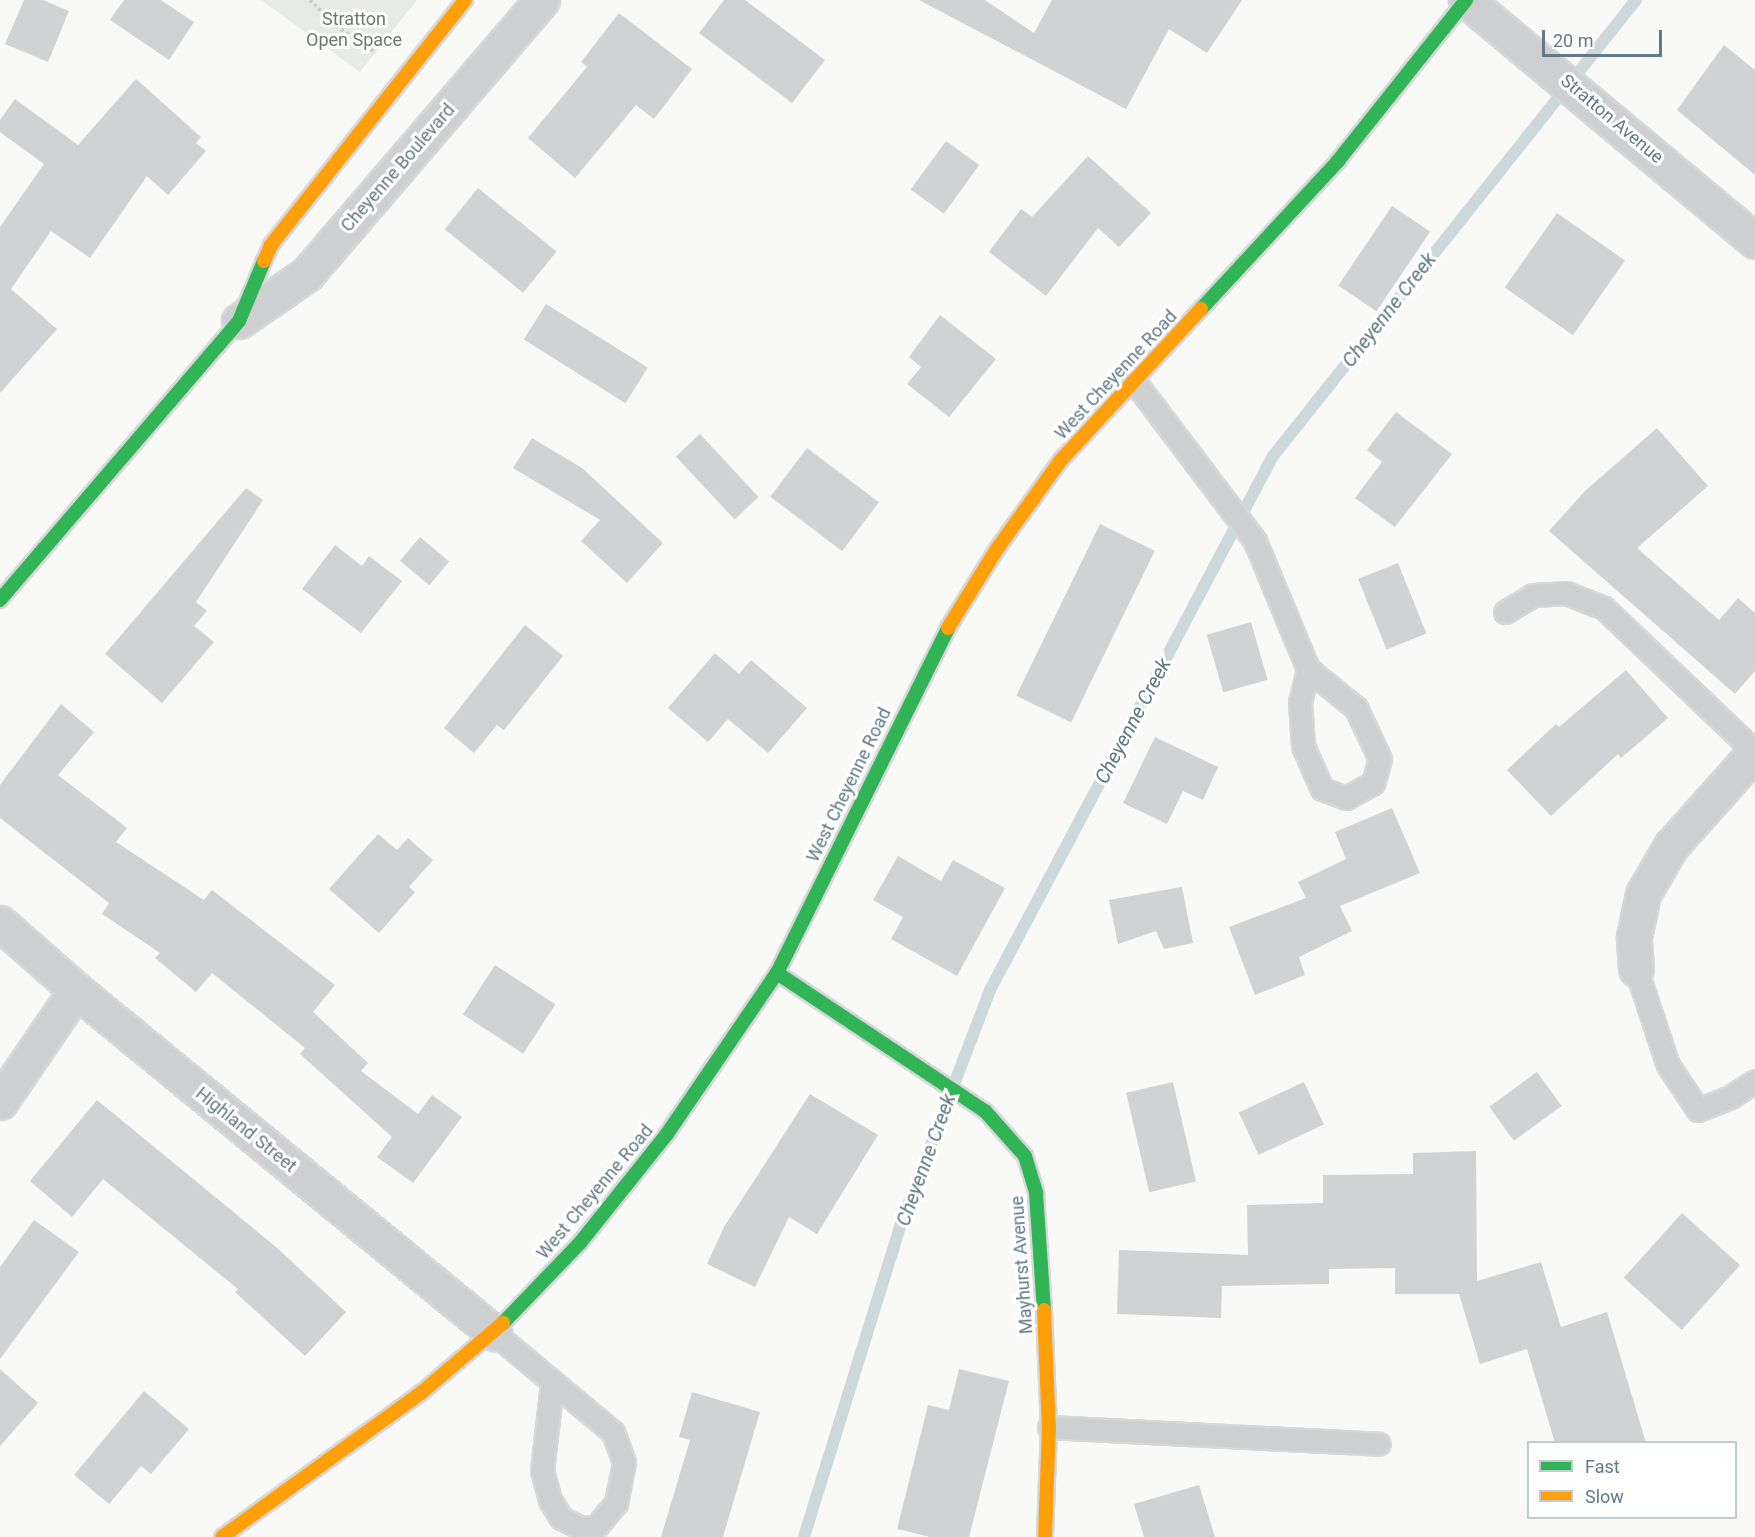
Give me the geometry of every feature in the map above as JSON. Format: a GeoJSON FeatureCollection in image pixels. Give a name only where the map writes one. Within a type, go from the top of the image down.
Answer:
{"type":"FeatureCollection","features":[{"type":"Feature","properties":{"kind":"street","name":"Cheyenne Boulevard"},"geometry":{"type":"LineString","coordinates":[[239,321],[271,245],[465,0]]}},
{"type":"Feature","properties":{"kind":"street","name":"Cheyenne Boulevard"},"geometry":{"type":"LineString","coordinates":[[0,600],[239,321],[307,274],[542,0]]}},
{"type":"Feature","properties":{"kind":"street","name":"Stratton Avenue"},"geometry":{"type":"LineString","coordinates":[[1466,0],[1755,241]]}},
{"type":"Feature","properties":{"kind":"street","name":"West Cheyenne Road"},"geometry":{"type":"LineString","coordinates":[[222,1537],[421,1393],[494,1334],[580,1243],[667,1134],[777,973],[942,636],[966,596],[1061,460],[1338,161],[1466,0]]}},
{"type":"Feature","properties":{"kind":"street"},"geometry":{"type":"LineString","coordinates":[[1636,969],[1634,937],[1643,894],[1671,846],[1755,752]]}},
{"type":"Feature","properties":{"kind":"street","name":"Highland Street"},"geometry":{"type":"LineString","coordinates":[[0,923],[76,990],[494,1334]]}},
{"type":"Feature","properties":{"kind":"street","name":"Mayhurst Avenue"},"geometry":{"type":"LineString","coordinates":[[777,973],[975,1105],[1004,1131],[1025,1156],[1036,1193],[1049,1426],[1045,1537]]}},
{"type":"Feature","properties":{"kind":"street"},"geometry":{"type":"LineString","coordinates":[[0,1102],[76,990]]}},
{"type":"Feature","properties":{"kind":"lane"},"geometry":{"type":"LineString","coordinates":[[1134,381],[1255,541],[1308,669],[1356,708],[1380,759],[1373,783],[1346,798],[1322,789],[1303,746],[1300,702],[1308,669]]}},
{"type":"Feature","properties":{"kind":"lane"},"geometry":{"type":"LineString","coordinates":[[1505,612],[1533,595],[1566,592],[1604,608],[1755,752]]}},
{"type":"Feature","properties":{"kind":"lane"},"geometry":{"type":"LineString","coordinates":[[1636,969],[1668,1065],[1698,1110],[1732,1096],[1755,1080]]}},
{"type":"Feature","properties":{"kind":"lane"},"geometry":{"type":"LineString","coordinates":[[494,1334],[613,1432],[621,1448],[624,1462],[616,1503],[596,1527],[580,1527],[561,1518],[550,1500],[542,1471],[552,1383]]}},
{"type":"Feature","properties":{"kind":"lane"},"geometry":{"type":"LineString","coordinates":[[1049,1426],[1379,1444]]}},
{"type":"Feature","properties":{"kind":"path"},"geometry":{"type":"LineString","coordinates":[[310,0],[336,26],[407,74]]}},
{"type":"Feature","properties":{"kind":"green space","name":"Stratton Open Space"},"geometry":{"type":"Polygon","coordinates":[[[261,0],[417,0],[360,72],[261,0]]]}},
{"type":"Feature","properties":{"kind":"building"},"geometry":{"type":"Polygon","coordinates":[[[24,0],[43,0],[69,11],[48,62],[5,44],[24,0]]]}},
{"type":"Feature","properties":{"kind":"building"},"geometry":{"type":"Polygon","coordinates":[[[124,0],[161,0],[194,22],[169,60],[110,20],[124,0]]]}},
{"type":"Feature","properties":{"kind":"building"},"geometry":{"type":"Polygon","coordinates":[[[724,0],[745,0],[825,60],[792,103],[699,33],[724,0]]]}},
{"type":"Feature","properties":{"kind":"building"},"geometry":{"type":"Polygon","coordinates":[[[919,0],[985,0],[1034,33],[1052,0],[1242,0],[1207,53],[1169,29],[1126,109],[919,0]]]}},
{"type":"Feature","properties":{"kind":"building"},"geometry":{"type":"Polygon","coordinates":[[[619,13],[692,69],[654,119],[636,105],[575,178],[528,138],[587,67],[581,62],[619,13]]]}},
{"type":"Feature","properties":{"kind":"building"},"geometry":{"type":"Polygon","coordinates":[[[1724,45],[1755,70],[1755,175],[1677,110],[1724,45]]]}},
{"type":"Feature","properties":{"kind":"building"},"geometry":{"type":"Polygon","coordinates":[[[136,79],[201,137],[196,143],[206,151],[168,195],[147,176],[90,258],[51,231],[11,289],[57,329],[0,393],[0,227],[44,164],[0,132],[0,120],[15,99],[78,145],[136,79]]]}},
{"type":"Feature","properties":{"kind":"building"},"geometry":{"type":"Polygon","coordinates":[[[946,141],[979,165],[944,214],[911,190],[946,141]]]}},
{"type":"Feature","properties":{"kind":"building"},"geometry":{"type":"Polygon","coordinates":[[[1088,156],[1151,213],[1119,247],[1098,228],[1046,296],[989,252],[1021,209],[1032,217],[1088,156]]]}},
{"type":"Feature","properties":{"kind":"building"},"geometry":{"type":"Polygon","coordinates":[[[478,188],[556,252],[523,293],[445,229],[478,188]]]}},
{"type":"Feature","properties":{"kind":"building"},"geometry":{"type":"Polygon","coordinates":[[[1392,206],[1430,232],[1376,311],[1338,286],[1392,206]]]}},
{"type":"Feature","properties":{"kind":"building"},"geometry":{"type":"Polygon","coordinates":[[[1557,213],[1625,261],[1573,335],[1505,288],[1557,213]]]}},
{"type":"Feature","properties":{"kind":"building"},"geometry":{"type":"Polygon","coordinates":[[[546,304],[648,368],[626,403],[524,340],[546,304]]]}},
{"type":"Feature","properties":{"kind":"building"},"geometry":{"type":"Polygon","coordinates":[[[940,315],[996,359],[949,417],[907,384],[921,367],[909,357],[940,315]]]}},
{"type":"Feature","properties":{"kind":"building"},"geometry":{"type":"Polygon","coordinates":[[[1396,412],[1452,454],[1395,527],[1355,498],[1382,462],[1367,450],[1396,412]]]}},
{"type":"Feature","properties":{"kind":"building"},"geometry":{"type":"Polygon","coordinates":[[[1657,428],[1708,486],[1637,548],[1719,620],[1738,598],[1755,613],[1755,671],[1735,694],[1549,531],[1585,491],[1657,428]]]}},
{"type":"Feature","properties":{"kind":"building"},"geometry":{"type":"Polygon","coordinates":[[[700,434],[759,497],[735,519],[676,457],[700,434]]]}},
{"type":"Feature","properties":{"kind":"building"},"geometry":{"type":"Polygon","coordinates":[[[532,438],[582,468],[663,543],[627,583],[581,541],[600,520],[513,468],[532,438]]]}},
{"type":"Feature","properties":{"kind":"building"},"geometry":{"type":"Polygon","coordinates":[[[807,448],[879,502],[842,551],[770,497],[807,448]]]}},
{"type":"Feature","properties":{"kind":"building"},"geometry":{"type":"Polygon","coordinates":[[[246,488],[263,500],[196,602],[207,611],[194,626],[214,642],[162,703],[105,654],[246,488]]]}},
{"type":"Feature","properties":{"kind":"building"},"geometry":{"type":"Polygon","coordinates":[[[1100,524],[1155,551],[1071,722],[1016,696],[1100,524]]]}},
{"type":"Feature","properties":{"kind":"building"},"geometry":{"type":"Polygon","coordinates":[[[420,537],[449,561],[429,585],[400,561],[420,537]]]}},
{"type":"Feature","properties":{"kind":"building"},"geometry":{"type":"Polygon","coordinates":[[[335,545],[362,566],[369,556],[402,581],[361,633],[302,589],[335,545]]]}},
{"type":"Feature","properties":{"kind":"building"},"geometry":{"type":"Polygon","coordinates":[[[1398,563],[1426,633],[1387,650],[1358,579],[1398,563]]]}},
{"type":"Feature","properties":{"kind":"building"},"geometry":{"type":"Polygon","coordinates":[[[1251,622],[1268,680],[1223,692],[1207,635],[1251,622]]]}},
{"type":"Feature","properties":{"kind":"building"},"geometry":{"type":"Polygon","coordinates":[[[525,625],[563,656],[504,730],[497,725],[474,753],[444,728],[525,625]]]}},
{"type":"Feature","properties":{"kind":"building"},"geometry":{"type":"Polygon","coordinates":[[[715,653],[739,674],[751,660],[807,708],[768,753],[728,719],[708,742],[668,708],[715,653]]]}},
{"type":"Feature","properties":{"kind":"building"},"geometry":{"type":"Polygon","coordinates":[[[1626,670],[1668,718],[1621,758],[1618,754],[1551,816],[1507,770],[1556,724],[1559,727],[1626,670]]]}},
{"type":"Feature","properties":{"kind":"building"},"geometry":{"type":"Polygon","coordinates":[[[61,704],[94,732],[58,775],[127,828],[116,842],[204,900],[212,890],[335,985],[313,1012],[368,1063],[361,1071],[418,1114],[432,1095],[462,1117],[413,1183],[377,1157],[392,1137],[300,1054],[305,1048],[212,973],[196,992],[155,958],[160,953],[102,914],[109,903],[0,818],[0,785],[61,704]]]}},
{"type":"Feature","properties":{"kind":"building"},"geometry":{"type":"Polygon","coordinates":[[[1155,737],[1218,767],[1203,800],[1183,791],[1167,824],[1123,803],[1155,737]]]}},
{"type":"Feature","properties":{"kind":"building"},"geometry":{"type":"Polygon","coordinates":[[[1392,808],[1420,873],[1340,906],[1352,931],[1299,957],[1305,975],[1255,995],[1229,927],[1306,898],[1298,882],[1346,859],[1335,832],[1392,808]]]}},
{"type":"Feature","properties":{"kind":"building"},"geometry":{"type":"Polygon","coordinates":[[[378,834],[397,850],[408,838],[433,860],[409,887],[415,892],[379,933],[329,889],[378,834]]]}},
{"type":"Feature","properties":{"kind":"building"},"geometry":{"type":"Polygon","coordinates":[[[898,856],[941,881],[953,860],[1005,888],[957,976],[891,939],[903,917],[873,900],[898,856]]]}},
{"type":"Feature","properties":{"kind":"building"},"geometry":{"type":"Polygon","coordinates":[[[1182,887],[1193,943],[1164,949],[1156,931],[1118,944],[1109,900],[1182,887]]]}},
{"type":"Feature","properties":{"kind":"building"},"geometry":{"type":"Polygon","coordinates":[[[495,965],[555,1004],[523,1054],[463,1014],[495,965]]]}},
{"type":"Feature","properties":{"kind":"building"},"geometry":{"type":"Polygon","coordinates":[[[1537,1072],[1562,1106],[1514,1141],[1489,1107],[1537,1072]]]}},
{"type":"Feature","properties":{"kind":"building"},"geometry":{"type":"Polygon","coordinates":[[[1173,1082],[1196,1181],[1149,1192],[1126,1093],[1173,1082]]]}},
{"type":"Feature","properties":{"kind":"building"},"geometry":{"type":"Polygon","coordinates":[[[1304,1082],[1324,1125],[1259,1155],[1239,1112],[1304,1082]]]}},
{"type":"Feature","properties":{"kind":"building"},"geometry":{"type":"Polygon","coordinates":[[[810,1094],[878,1135],[817,1234],[789,1217],[755,1287],[707,1264],[724,1227],[810,1094]]]}},
{"type":"Feature","properties":{"kind":"building"},"geometry":{"type":"Polygon","coordinates":[[[97,1100],[276,1247],[346,1312],[305,1356],[235,1292],[238,1289],[103,1179],[72,1217],[30,1181],[97,1100]]]}},
{"type":"Feature","properties":{"kind":"building"},"geometry":{"type":"Polygon","coordinates":[[[1476,1151],[1477,1281],[1541,1262],[1561,1327],[1607,1312],[1645,1441],[1554,1441],[1527,1349],[1480,1364],[1459,1294],[1395,1294],[1395,1268],[1329,1269],[1329,1284],[1222,1286],[1221,1318],[1117,1314],[1119,1250],[1248,1255],[1247,1205],[1323,1203],[1323,1175],[1413,1174],[1413,1153],[1476,1151]]]}},
{"type":"Feature","properties":{"kind":"building"},"geometry":{"type":"Polygon","coordinates":[[[1682,1213],[1740,1265],[1682,1330],[1624,1278],[1682,1213]]]}},
{"type":"Feature","properties":{"kind":"building"},"geometry":{"type":"Polygon","coordinates":[[[34,1220],[79,1252],[0,1359],[0,1267],[34,1220]]]}},
{"type":"Feature","properties":{"kind":"building"},"geometry":{"type":"Polygon","coordinates":[[[0,1369],[38,1403],[0,1446],[0,1369]]]}},
{"type":"Feature","properties":{"kind":"building"},"geometry":{"type":"Polygon","coordinates":[[[959,1369],[1009,1381],[969,1537],[930,1537],[897,1529],[928,1405],[949,1410],[959,1369]]]}},
{"type":"Feature","properties":{"kind":"building"},"geometry":{"type":"Polygon","coordinates":[[[144,1391],[189,1429],[151,1474],[141,1466],[109,1504],[74,1475],[144,1391]]]}},
{"type":"Feature","properties":{"kind":"building"},"geometry":{"type":"Polygon","coordinates":[[[692,1392],[760,1412],[723,1537],[661,1537],[690,1440],[679,1437],[692,1392]]]}},
{"type":"Feature","properties":{"kind":"building"},"geometry":{"type":"Polygon","coordinates":[[[1199,1485],[1215,1537],[1144,1537],[1134,1504],[1199,1485]]]}},
{"type":"Feature","properties":{"kind":"waterway","name":"Cheyenne Creek"},"geometry":{"type":"LineString","coordinates":[[804,1537],[903,1218],[990,990],[1273,456],[1636,0]]}},
{"type":"Feature","properties":{"kind":"traffic: fast"},"geometry":{"type":"LineString","coordinates":[[1201,309],[1338,161],[1466,0]]}},
{"type":"Feature","properties":{"kind":"traffic: fast"},"geometry":{"type":"LineString","coordinates":[[0,600],[239,321],[264,261]]}},
{"type":"Feature","properties":{"kind":"traffic: fast"},"geometry":{"type":"LineString","coordinates":[[503,1323],[580,1243],[667,1134],[777,973],[948,628]]}},
{"type":"Feature","properties":{"kind":"traffic: fast"},"geometry":{"type":"LineString","coordinates":[[777,973],[985,1111],[1025,1156],[1036,1193],[1044,1310]]}},
{"type":"Feature","properties":{"kind":"traffic: slow"},"geometry":{"type":"LineString","coordinates":[[264,261],[271,245],[465,0]]}},
{"type":"Feature","properties":{"kind":"traffic: slow"},"geometry":{"type":"LineString","coordinates":[[948,628],[997,549],[1061,460],[1201,309]]}},
{"type":"Feature","properties":{"kind":"traffic: slow"},"geometry":{"type":"LineString","coordinates":[[1044,1310],[1049,1427],[1045,1537]]}},
{"type":"Feature","properties":{"kind":"traffic: slow"},"geometry":{"type":"LineString","coordinates":[[222,1537],[421,1393],[503,1323]]}}]}
